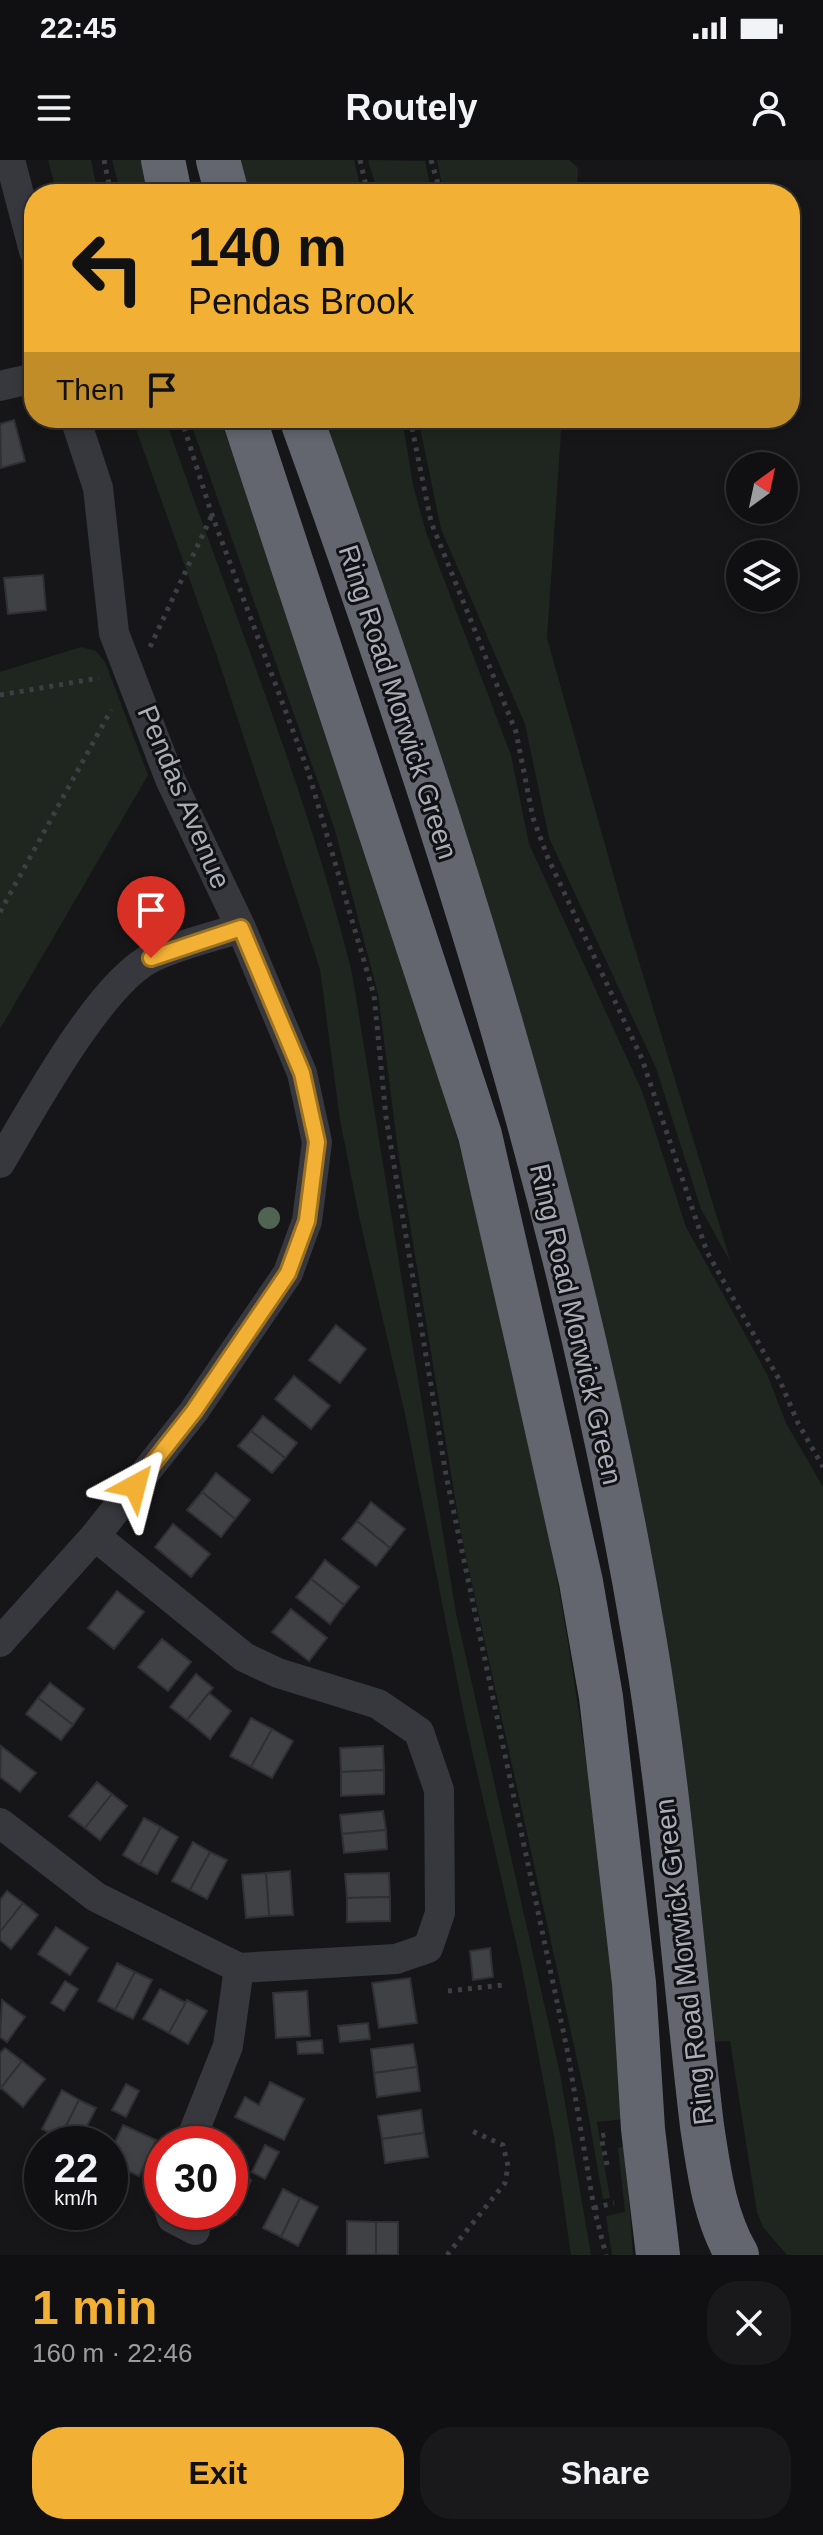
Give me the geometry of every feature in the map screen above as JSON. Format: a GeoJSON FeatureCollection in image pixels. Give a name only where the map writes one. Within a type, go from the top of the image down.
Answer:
{"type":"FeatureCollection","features":[{"type":"Feature","properties":{"kind":"highway"},"geometry":{"type":"LineString","coordinates":[[163,160],[168,184]]}},
{"type":"Feature","properties":{"kind":"highway"},"geometry":{"type":"LineString","coordinates":[[218,160],[224,184]]}},
{"type":"Feature","properties":{"kind":"highway","name":"Ring Road Morwick Green"},"geometry":{"type":"LineString","coordinates":[[247,428],[480,1135],[528,1343],[581,1582],[601,1697],[634,1983],[642,2114],[658,2255]]}},
{"type":"Feature","properties":{"kind":"highway","name":"Ring Road Morwick Green"},"geometry":{"type":"LineString","coordinates":[[304,428],[473,931],[520,1090],[569,1281],[607,1446],[646,1645],[702,2126],[713,2195],[724,2232],[737,2255]]}},
{"type":"Feature","properties":{"kind":"street"},"geometry":{"type":"LineString","coordinates":[[10,160],[24,213]]}},
{"type":"Feature","properties":{"kind":"street"},"geometry":{"type":"LineString","coordinates":[[0,386],[24,380]]}},
{"type":"Feature","properties":{"kind":"street","name":"Pendas Avenue"},"geometry":{"type":"LineString","coordinates":[[1,1637],[95,1536],[194,1411],[288,1273],[307,1221],[317,1142],[302,1073],[241,928],[170,779],[114,633],[98,488],[78,428]]}},
{"type":"Feature","properties":{"kind":"street"},"geometry":{"type":"LineString","coordinates":[[0,1163],[67,1052],[110,994],[151,958],[241,928]]}},
{"type":"Feature","properties":{"kind":"street"},"geometry":{"type":"LineString","coordinates":[[0,1823],[96,1897],[239,1968],[396,1959],[428,1948],[440,1913],[439,1790],[419,1732],[378,1704],[278,1673],[244,1657],[95,1536]]}},
{"type":"Feature","properties":{"kind":"street"},"geometry":{"type":"LineString","coordinates":[[196,2126],[228,2046],[239,1968]]}},
{"type":"Feature","properties":{"kind":"path"},"geometry":{"type":"LineString","coordinates":[[104,160],[109,184]]}},
{"type":"Feature","properties":{"kind":"path"},"geometry":{"type":"LineString","coordinates":[[360,160],[366,184]]}},
{"type":"Feature","properties":{"kind":"path"},"geometry":{"type":"LineString","coordinates":[[431,160],[438,184]]}},
{"type":"Feature","properties":{"kind":"path"},"geometry":{"type":"LineString","coordinates":[[184,428],[212,515],[308,771],[374,995],[386,1117],[446,1475],[568,2054],[606,2255]]}},
{"type":"Feature","properties":{"kind":"path"},"geometry":{"type":"LineString","coordinates":[[411,428],[431,522],[516,732],[533,818],[548,858],[642,1059],[707,1252],[780,1381],[798,1423],[823,1467]]}},
{"type":"Feature","properties":{"kind":"path"},"geometry":{"type":"LineString","coordinates":[[0,912],[131,673],[155,640],[212,515]]}},
{"type":"Feature","properties":{"kind":"path"},"geometry":{"type":"LineString","coordinates":[[0,695],[131,673]]}},
{"type":"Feature","properties":{"kind":"path"},"geometry":{"type":"LineString","coordinates":[[448,1991],[503,1985]]}},
{"type":"Feature","properties":{"kind":"path"},"geometry":{"type":"LineString","coordinates":[[447,2255],[505,2183],[503,2145],[470,2130]]}},
{"type":"Feature","properties":{"kind":"shaded area"},"geometry":{"type":"Polygon","coordinates":[[[48,160],[91,160],[96,184],[54,184],[48,160]]]}},
{"type":"Feature","properties":{"kind":"shaded area"},"geometry":{"type":"Polygon","coordinates":[[[112,160],[143,160],[150,184],[118,184],[112,160]]]}},
{"type":"Feature","properties":{"kind":"shaded area"},"geometry":{"type":"Polygon","coordinates":[[[236,160],[354,160],[360,184],[243,184],[236,160]]]}},
{"type":"Feature","properties":{"kind":"shaded area"},"geometry":{"type":"Polygon","coordinates":[[[368,160],[425,161],[430,184],[375,184],[368,160]]]}},
{"type":"Feature","properties":{"kind":"shaded area"},"geometry":{"type":"Polygon","coordinates":[[[437,160],[569,160],[578,168],[577,184],[442,184],[437,160]]]}},
{"type":"Feature","properties":{"kind":"shaded area"},"geometry":{"type":"Polygon","coordinates":[[[136,428],[169,428],[289,763],[352,973],[456,1613],[560,2074],[591,2255],[571,2255],[554,2137],[521,1964],[465,1720],[405,1414],[340,1120],[320,969],[217,656],[136,428]]]}},
{"type":"Feature","properties":{"kind":"shaded area"},"geometry":{"type":"Polygon","coordinates":[[[193,428],[223,428],[383,892],[442,1084],[498,1296],[525,1412],[569,1646],[602,1882],[624,2119],[597,2122],[610,2198],[603,2199],[585,2096],[461,1534],[399,1158],[378,994],[335,830],[193,428]]]}},
{"type":"Feature","properties":{"kind":"shaded area"},"geometry":{"type":"Polygon","coordinates":[[[318,428],[404,428],[413,485],[426,532],[511,755],[529,844],[642,1091],[686,1227],[767,1374],[786,1423],[823,1487],[823,2255],[787,2255],[763,2227],[757,2212],[730,2041],[712,2042],[672,1689],[318,428]]]}},
{"type":"Feature","properties":{"kind":"shaded area"},"geometry":{"type":"Polygon","coordinates":[[[420,428],[561,428],[547,638],[625,916],[731,1263],[701,1209],[656,1068],[549,838],[525,724],[441,529],[420,428]]]}},
{"type":"Feature","properties":{"kind":"shaded area"},"geometry":{"type":"Polygon","coordinates":[[[81,647],[96,651],[105,662],[148,775],[0,1029],[0,672],[81,647]]]}},
{"type":"Feature","properties":{"kind":"shaded area"},"geometry":{"type":"Polygon","coordinates":[[[625,2146],[633,2255],[612,2255],[606,2216],[625,2212],[618,2148],[625,2146]]]}},
{"type":"Feature","properties":{"kind":"building"},"geometry":{"type":"Polygon","coordinates":[[[14,420],[25,461],[1,468],[0,424],[14,420]]]}},
{"type":"Feature","properties":{"kind":"building"},"geometry":{"type":"Polygon","coordinates":[[[43,575],[46,610],[8,614],[4,578],[43,575]]]}},
{"type":"Feature","properties":{"kind":"building"},"geometry":{"type":"Polygon","coordinates":[[[336,1325],[366,1349],[340,1383],[309,1360],[336,1325]]]}},
{"type":"Feature","properties":{"kind":"building"},"geometry":{"type":"Polygon","coordinates":[[[294,1376],[330,1406],[311,1429],[275,1399],[294,1376]]]}},
{"type":"Feature","properties":{"kind":"building"},"geometry":{"type":"Polygon","coordinates":[[[263,1416],[297,1443],[285,1458],[251,1431],[263,1416]]]}},
{"type":"Feature","properties":{"kind":"building"},"geometry":{"type":"Polygon","coordinates":[[[251,1431],[285,1458],[272,1473],[238,1446],[251,1431]]]}},
{"type":"Feature","properties":{"kind":"building"},"geometry":{"type":"Polygon","coordinates":[[[216,1473],[250,1500],[235,1519],[202,1492],[216,1473]]]}},
{"type":"Feature","properties":{"kind":"building"},"geometry":{"type":"Polygon","coordinates":[[[202,1492],[235,1519],[221,1537],[187,1510],[202,1492]]]}},
{"type":"Feature","properties":{"kind":"building"},"geometry":{"type":"Polygon","coordinates":[[[371,1502],[405,1529],[390,1548],[357,1521],[371,1502]]]}},
{"type":"Feature","properties":{"kind":"building"},"geometry":{"type":"Polygon","coordinates":[[[357,1521],[390,1548],[376,1566],[342,1539],[357,1521]]]}},
{"type":"Feature","properties":{"kind":"building"},"geometry":{"type":"Polygon","coordinates":[[[173,1524],[210,1554],[191,1577],[155,1547],[173,1524]]]}},
{"type":"Feature","properties":{"kind":"building"},"geometry":{"type":"Polygon","coordinates":[[[325,1560],[359,1587],[344,1605],[311,1579],[325,1560]]]}},
{"type":"Feature","properties":{"kind":"building"},"geometry":{"type":"Polygon","coordinates":[[[311,1579],[344,1605],[330,1624],[296,1597],[311,1579]]]}},
{"type":"Feature","properties":{"kind":"building"},"geometry":{"type":"Polygon","coordinates":[[[117,1591],[144,1612],[114,1649],[88,1628],[117,1591]]]}},
{"type":"Feature","properties":{"kind":"building"},"geometry":{"type":"Polygon","coordinates":[[[291,1609],[327,1638],[309,1661],[272,1632],[291,1609]]]}},
{"type":"Feature","properties":{"kind":"building"},"geometry":{"type":"Polygon","coordinates":[[[162,1639],[191,1662],[168,1691],[138,1667],[162,1639]]]}},
{"type":"Feature","properties":{"kind":"building"},"geometry":{"type":"Polygon","coordinates":[[[196,1674],[213,1688],[187,1720],[170,1707],[196,1674]]]}},
{"type":"Feature","properties":{"kind":"building"},"geometry":{"type":"Polygon","coordinates":[[[50,1683],[84,1709],[73,1725],[38,1698],[50,1683]]]}},
{"type":"Feature","properties":{"kind":"building"},"geometry":{"type":"Polygon","coordinates":[[[209,1693],[231,1711],[210,1739],[187,1720],[209,1693]]]}},
{"type":"Feature","properties":{"kind":"building"},"geometry":{"type":"Polygon","coordinates":[[[38,1698],[73,1725],[61,1740],[26,1714],[38,1698]]]}},
{"type":"Feature","properties":{"kind":"building"},"geometry":{"type":"Polygon","coordinates":[[[251,1718],[272,1729],[251,1767],[230,1756],[251,1718]]]}},
{"type":"Feature","properties":{"kind":"building"},"geometry":{"type":"Polygon","coordinates":[[[272,1729],[293,1741],[272,1778],[251,1767],[272,1729]]]}},
{"type":"Feature","properties":{"kind":"building"},"geometry":{"type":"Polygon","coordinates":[[[1,1746],[36,1773],[20,1792],[0,1777],[1,1746]]]}},
{"type":"Feature","properties":{"kind":"building"},"geometry":{"type":"Polygon","coordinates":[[[383,1746],[384,1770],[341,1772],[340,1748],[383,1746]]]}},
{"type":"Feature","properties":{"kind":"building"},"geometry":{"type":"Polygon","coordinates":[[[384,1770],[384,1794],[341,1796],[341,1772],[384,1770]]]}},
{"type":"Feature","properties":{"kind":"building"},"geometry":{"type":"Polygon","coordinates":[[[97,1782],[112,1794],[85,1828],[69,1816],[97,1782]]]}},
{"type":"Feature","properties":{"kind":"building"},"geometry":{"type":"Polygon","coordinates":[[[112,1794],[127,1806],[100,1840],[85,1828],[112,1794]]]}},
{"type":"Feature","properties":{"kind":"building"},"geometry":{"type":"Polygon","coordinates":[[[383,1811],[386,1830],[342,1834],[340,1815],[383,1811]]]}},
{"type":"Feature","properties":{"kind":"building"},"geometry":{"type":"Polygon","coordinates":[[[144,1818],[161,1827],[140,1865],[123,1855],[144,1818]]]}},
{"type":"Feature","properties":{"kind":"building"},"geometry":{"type":"Polygon","coordinates":[[[161,1827],[178,1837],[157,1874],[140,1865],[161,1827]]]}},
{"type":"Feature","properties":{"kind":"building"},"geometry":{"type":"Polygon","coordinates":[[[386,1830],[387,1849],[344,1853],[342,1834],[386,1830]]]}},
{"type":"Feature","properties":{"kind":"building"},"geometry":{"type":"Polygon","coordinates":[[[193,1842],[210,1852],[190,1890],[172,1881],[193,1842]]]}},
{"type":"Feature","properties":{"kind":"building"},"geometry":{"type":"Polygon","coordinates":[[[210,1852],[227,1860],[207,1899],[190,1890],[210,1852]]]}},
{"type":"Feature","properties":{"kind":"building"},"geometry":{"type":"Polygon","coordinates":[[[290,1871],[293,1915],[269,1916],[266,1873],[290,1871]]]}},
{"type":"Feature","properties":{"kind":"building"},"geometry":{"type":"Polygon","coordinates":[[[266,1873],[269,1916],[246,1918],[242,1875],[266,1873]]]}},
{"type":"Feature","properties":{"kind":"building"},"geometry":{"type":"Polygon","coordinates":[[[389,1873],[390,1897],[347,1898],[345,1874],[389,1873]]]}},
{"type":"Feature","properties":{"kind":"building"},"geometry":{"type":"Polygon","coordinates":[[[7,1891],[23,1903],[0,1932],[0,1900],[7,1891]]]}},
{"type":"Feature","properties":{"kind":"building"},"geometry":{"type":"Polygon","coordinates":[[[390,1897],[390,1921],[347,1922],[347,1898],[390,1897]]]}},
{"type":"Feature","properties":{"kind":"building"},"geometry":{"type":"Polygon","coordinates":[[[23,1903],[38,1915],[11,1949],[0,1940],[0,1932],[23,1903]]]}},
{"type":"Feature","properties":{"kind":"building"},"geometry":{"type":"Polygon","coordinates":[[[56,1927],[88,1948],[70,1975],[38,1954],[56,1927]]]}},
{"type":"Feature","properties":{"kind":"building"},"geometry":{"type":"Polygon","coordinates":[[[490,1948],[493,1977],[473,1980],[470,1951],[490,1948]]]}},
{"type":"Feature","properties":{"kind":"building"},"geometry":{"type":"Polygon","coordinates":[[[117,1963],[135,1972],[115,2010],[98,2001],[117,1963]]]}},
{"type":"Feature","properties":{"kind":"building"},"geometry":{"type":"Polygon","coordinates":[[[135,1972],[152,1980],[133,2019],[115,2010],[135,1972]]]}},
{"type":"Feature","properties":{"kind":"building"},"geometry":{"type":"Polygon","coordinates":[[[410,1978],[417,2023],[379,2028],[372,1983],[410,1978]]]}},
{"type":"Feature","properties":{"kind":"building"},"geometry":{"type":"Polygon","coordinates":[[[65,1981],[78,1989],[64,2011],[51,2003],[65,1981]]]}},
{"type":"Feature","properties":{"kind":"building"},"geometry":{"type":"Polygon","coordinates":[[[160,1989],[186,2003],[169,2033],[143,2019],[160,1989]]]}},
{"type":"Feature","properties":{"kind":"building"},"geometry":{"type":"Polygon","coordinates":[[[307,1991],[310,2036],[276,2038],[273,1993],[307,1991]]]}},
{"type":"Feature","properties":{"kind":"building"},"geometry":{"type":"Polygon","coordinates":[[[2,2000],[25,2017],[7,2042],[0,2037],[2,2000]]]}},
{"type":"Feature","properties":{"kind":"building"},"geometry":{"type":"Polygon","coordinates":[[[187,2000],[207,2011],[188,2044],[169,2033],[187,2000]]]}},
{"type":"Feature","properties":{"kind":"building"},"geometry":{"type":"Polygon","coordinates":[[[368,2023],[370,2039],[340,2042],[338,2026],[368,2023]]]}},
{"type":"Feature","properties":{"kind":"building"},"geometry":{"type":"Polygon","coordinates":[[[322,2040],[323,2053],[298,2054],[297,2042],[322,2040]]]}},
{"type":"Feature","properties":{"kind":"building"},"geometry":{"type":"Polygon","coordinates":[[[413,2044],[417,2067],[374,2073],[371,2049],[413,2044]]]}},
{"type":"Feature","properties":{"kind":"building"},"geometry":{"type":"Polygon","coordinates":[[[5,2048],[22,2061],[0,2089],[0,2053],[5,2048]]]}},
{"type":"Feature","properties":{"kind":"building"},"geometry":{"type":"Polygon","coordinates":[[[22,2061],[45,2079],[23,2107],[1,2088],[22,2061]]]}},
{"type":"Feature","properties":{"kind":"building"},"geometry":{"type":"Polygon","coordinates":[[[417,2067],[420,2091],[377,2097],[374,2073],[417,2067]]]}},
{"type":"Feature","properties":{"kind":"building"},"geometry":{"type":"Polygon","coordinates":[[[270,2082],[304,2099],[284,2140],[235,2117],[245,2097],[259,2105],[270,2082]]]}},
{"type":"Feature","properties":{"kind":"building"},"geometry":{"type":"Polygon","coordinates":[[[126,2084],[139,2091],[126,2117],[112,2110],[126,2084]]]}},
{"type":"Feature","properties":{"kind":"building"},"geometry":{"type":"Polygon","coordinates":[[[62,2090],[79,2100],[66,2126],[44,2126],[62,2090]]]}},
{"type":"Feature","properties":{"kind":"building"},"geometry":{"type":"Polygon","coordinates":[[[79,2100],[96,2108],[87,2126],[66,2126],[79,2100]]]}},
{"type":"Feature","properties":{"kind":"building"},"geometry":{"type":"Polygon","coordinates":[[[421,2110],[424,2133],[382,2139],[378,2116],[421,2110]]]}},
{"type":"Feature","properties":{"kind":"building"},"geometry":{"type":"Polygon","coordinates":[[[128,2127],[144,2135],[144,2165],[139,2176],[128,2171],[128,2127]]]}},
{"type":"Feature","properties":{"kind":"building"},"geometry":{"type":"Polygon","coordinates":[[[424,2133],[428,2157],[385,2163],[382,2139],[424,2133]]]}},
{"type":"Feature","properties":{"kind":"building"},"geometry":{"type":"Polygon","coordinates":[[[265,2145],[279,2152],[265,2179],[252,2172],[265,2145]]]}},
{"type":"Feature","properties":{"kind":"building"},"geometry":{"type":"Polygon","coordinates":[[[283,2189],[300,2198],[281,2237],[263,2228],[283,2189]]]}},
{"type":"Feature","properties":{"kind":"building"},"geometry":{"type":"Polygon","coordinates":[[[300,2198],[318,2207],[298,2246],[281,2237],[300,2198]]]}},
{"type":"Feature","properties":{"kind":"building"},"geometry":{"type":"Polygon","coordinates":[[[347,2221],[376,2222],[376,2255],[347,2255],[347,2221]]]}},
{"type":"Feature","properties":{"kind":"building"},"geometry":{"type":"Polygon","coordinates":[[[376,2222],[398,2222],[398,2255],[376,2255],[376,2222]]]}},
{"type":"Feature","properties":{"kind":"route"},"geometry":{"type":"LineString","coordinates":[[135,1486],[194,1411],[288,1273],[307,1221],[317,1142],[302,1073],[241,928],[151,958]]}}]}
